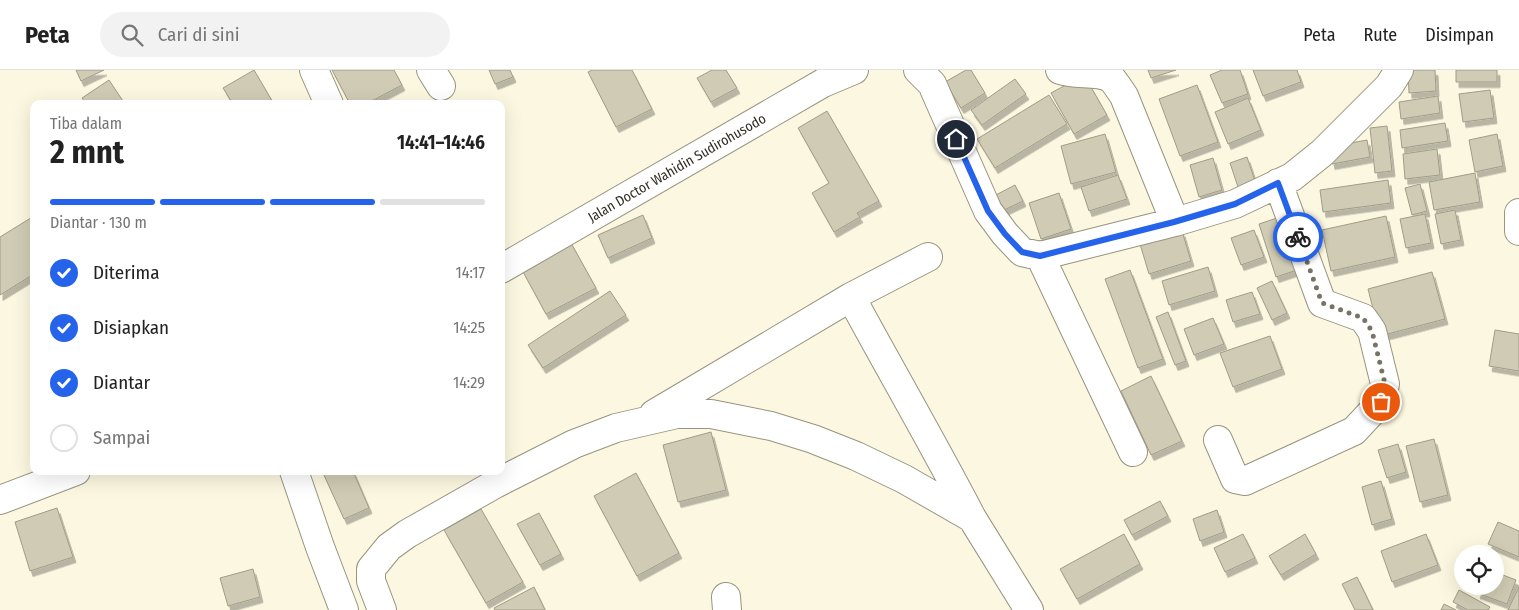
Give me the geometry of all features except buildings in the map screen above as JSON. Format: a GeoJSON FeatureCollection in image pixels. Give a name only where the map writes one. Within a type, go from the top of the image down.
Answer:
{"type":"FeatureCollection","features":[{"type":"Feature","properties":{"kind":"street"},"geometry":{"type":"LineString","coordinates":[[314,70],[326,100]]}},
{"type":"Feature","properties":{"kind":"street","name":"Jalan Doctor Wahidin Sudirohusodo"},"geometry":{"type":"LineString","coordinates":[[505,267],[823,83],[854,70]]}},
{"type":"Feature","properties":{"kind":"street"},"geometry":{"type":"LineString","coordinates":[[918,70],[932,84],[988,211],[1005,234],[1022,252],[1040,256],[1174,222],[1235,204],[1292,177],[1322,152],[1389,86],[1399,70]]}},
{"type":"Feature","properties":{"kind":"street"},"geometry":{"type":"LineString","coordinates":[[1060,70],[1074,73],[1096,72],[1111,77],[1124,96],[1174,222]]}},
{"type":"Feature","properties":{"kind":"street"},"geometry":{"type":"LineString","coordinates":[[1218,440],[1235,479],[1245,481],[1354,431],[1381,402],[1385,384],[1372,331],[1363,318],[1322,303],[1278,183]]}},
{"type":"Feature","properties":{"kind":"street"},"geometry":{"type":"LineString","coordinates":[[1519,213],[1519,231]]}},
{"type":"Feature","properties":{"kind":"street"},"geometry":{"type":"LineString","coordinates":[[1040,256],[1133,452]]}},
{"type":"Feature","properties":{"kind":"street"},"geometry":{"type":"LineString","coordinates":[[644,420],[850,298],[928,257]]}},
{"type":"Feature","properties":{"kind":"street"},"geometry":{"type":"LineString","coordinates":[[850,298],[939,455],[972,518],[1030,610]]}},
{"type":"Feature","properties":{"kind":"street"},"geometry":{"type":"LineString","coordinates":[[382,610],[371,581],[371,569],[389,547],[406,534],[495,484],[574,444],[616,428],[644,420],[677,414],[711,414],[770,426],[813,439],[856,456],[904,479],[972,518]]}},
{"type":"Feature","properties":{"kind":"street"},"geometry":{"type":"LineString","coordinates":[[904,479],[939,455]]}},
{"type":"Feature","properties":{"kind":"street"},"geometry":{"type":"LineString","coordinates":[[0,500],[66,475]]}},
{"type":"Feature","properties":{"kind":"street"},"geometry":{"type":"LineString","coordinates":[[295,475],[344,610]]}},
{"type":"Feature","properties":{"kind":"way so far"},"geometry":{"type":"LineString","coordinates":[[1298,237],[1322,303],[1363,318],[1372,331],[1385,384],[1381,402]]}},
{"type":"Feature","properties":{"kind":"route"},"geometry":{"type":"LineString","coordinates":[[956,139],[988,211],[1005,234],[1022,252],[1040,256],[1174,222],[1235,204],[1278,183],[1298,237]]}}]}
